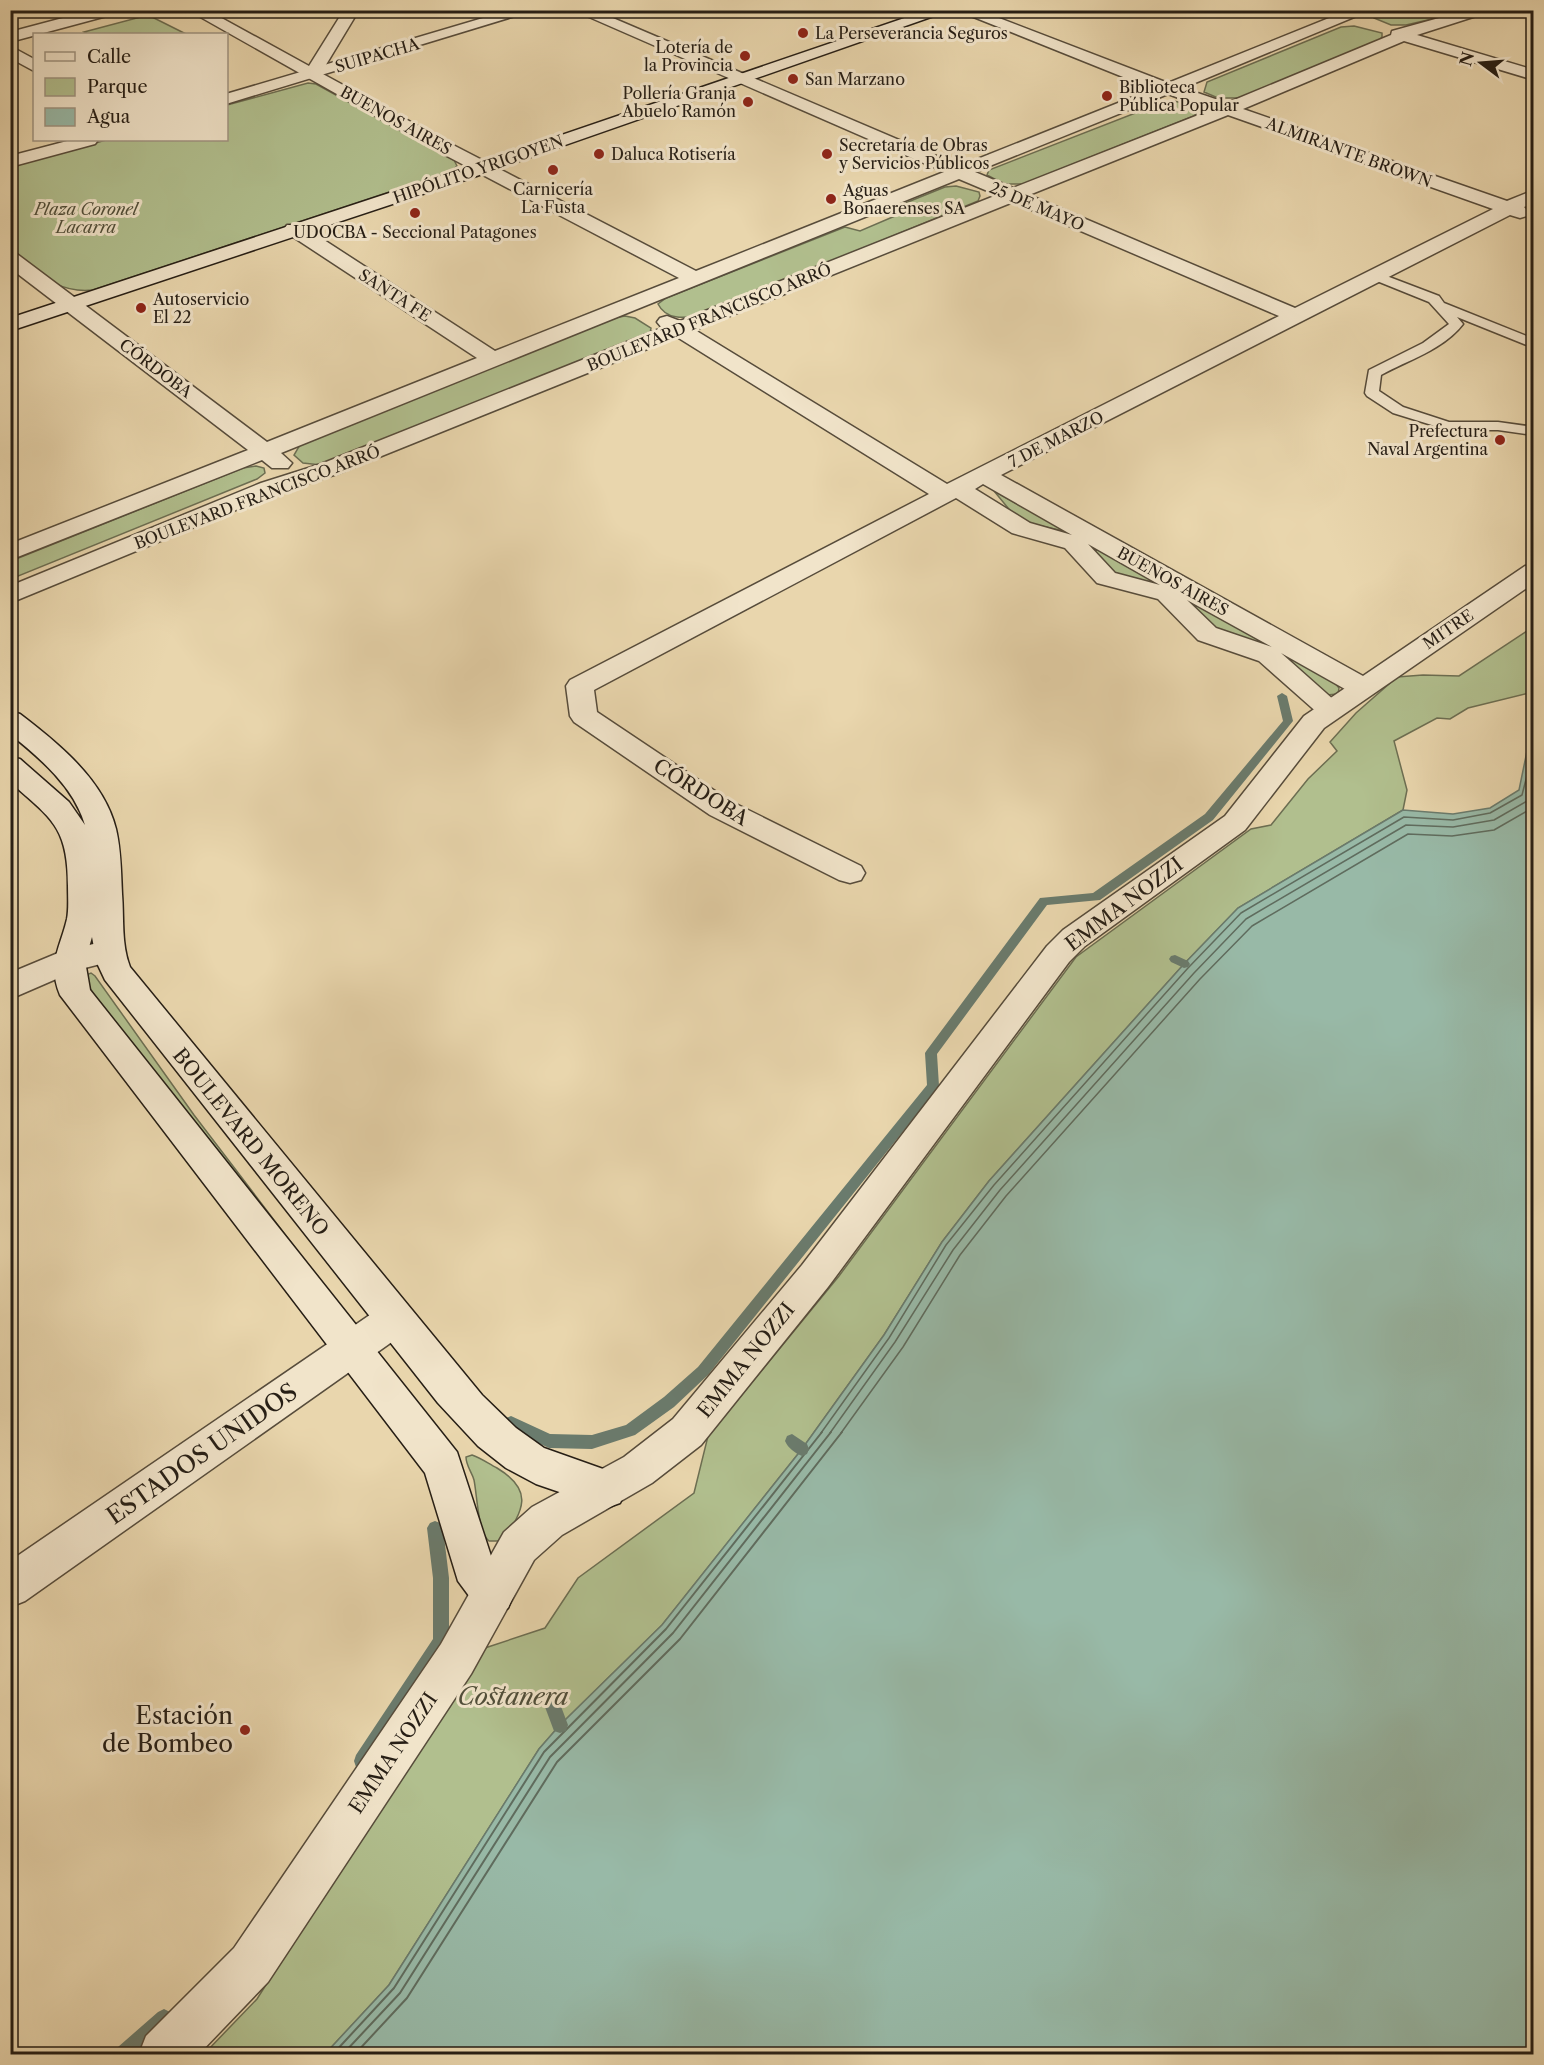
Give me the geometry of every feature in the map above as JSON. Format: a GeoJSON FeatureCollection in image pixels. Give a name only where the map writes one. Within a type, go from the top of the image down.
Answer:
{"type":"FeatureCollection","features":[{"type":"Feature","properties":{"kind":"street"},"geometry":{"type":"LineString","coordinates":[[10,37],[113,10]]}},
{"type":"Feature","properties":{"kind":"street","name":"BUENOS AIRES"},"geometry":{"type":"LineString","coordinates":[[195,10],[449,150],[486,167],[694,279]]}},
{"type":"Feature","properties":{"kind":"street"},"geometry":{"type":"LineString","coordinates":[[312,74],[352,10]]}},
{"type":"Feature","properties":{"kind":"street","name":"SUIPACHA"},"geometry":{"type":"LineString","coordinates":[[228,98],[528,10]]}},
{"type":"Feature","properties":{"kind":"street","name":"25 DE MAYO"},"geometry":{"type":"LineString","coordinates":[[580,10],[1296,316]]}},
{"type":"Feature","properties":{"kind":"street","name":"HIPÓLITO YRIGOYEN"},"geometry":{"type":"LineString","coordinates":[[10,325],[486,167],[944,10]]}},
{"type":"Feature","properties":{"kind":"street","name":"ALMIRANTE BROWN"},"geometry":{"type":"LineString","coordinates":[[963,10],[1169,89],[1533,217]]}},
{"type":"Feature","properties":{"kind":"street"},"geometry":{"type":"LineString","coordinates":[[1329,10],[1364,19],[1406,36],[1533,75]]}},
{"type":"Feature","properties":{"kind":"street","name":"BOULEVARD FRANCISCO ARRÓ"},"geometry":{"type":"LineString","coordinates":[[10,595],[681,329],[1010,194],[1228,109],[1406,36],[1425,26],[1488,10]]}},
{"type":"Feature","properties":{"kind":"street","name":"BOULEVARD FRANCISCO ARRÓ"},"geometry":{"type":"LineString","coordinates":[[10,553],[1169,89],[1364,19]]}},
{"type":"Feature","properties":{"kind":"street"},"geometry":{"type":"LineString","coordinates":[[10,51],[33,65]]}},
{"type":"Feature","properties":{"kind":"street"},"geometry":{"type":"LineString","coordinates":[[10,162],[85,141]]}},
{"type":"Feature","properties":{"kind":"street","name":"7 DE MARZO"},"geometry":{"type":"LineString","coordinates":[[580,686],[951,491],[985,476],[1533,195]]}},
{"type":"Feature","properties":{"kind":"street","name":"SANTA FE"},"geometry":{"type":"LineString","coordinates":[[294,229],[495,360]]}},
{"type":"Feature","properties":{"kind":"street","name":"CÓRDOBA"},"geometry":{"type":"LineString","coordinates":[[10,258],[301,478]]}},
{"type":"Feature","properties":{"kind":"street","name":"BUENOS AIRES"},"geometry":{"type":"LineString","coordinates":[[634,304],[681,329],[951,491],[1021,528],[1074,543],[1106,578],[1167,594],[1207,634],[1268,655],[1330,709]]}},
{"type":"Feature","properties":{"kind":"street","name":"BUENOS AIRES"},"geometry":{"type":"LineString","coordinates":[[985,476],[1362,687]]}},
{"type":"Feature","properties":{"kind":"street","name":"MITRE"},"geometry":{"type":"LineString","coordinates":[[1362,687],[1533,571]]}},
{"type":"Feature","properties":{"kind":"street","name":"CÓRDOBA"},"geometry":{"type":"LineString","coordinates":[[580,686],[584,716],[720,808],[850,873]]}},
{"type":"Feature","properties":{"kind":"street","name":"EMMA NOZZI"},"geometry":{"type":"LineString","coordinates":[[164,2055],[251,1965],[456,1659],[519,1546],[548,1521],[638,1470],[687,1432],[815,1276],[1058,954],[1074,938],[1235,823],[1314,722],[1362,687]]}},
{"type":"Feature","properties":{"kind":"street","name":"BOULEVARD MORENO"},"geometry":{"type":"LineString","coordinates":[[10,720],[55,759],[83,792],[98,819],[104,853],[109,951],[116,972],[452,1391],[492,1432],[520,1455],[549,1470],[606,1489]]}},
{"type":"Feature","properties":{"kind":"street"},"geometry":{"type":"LineString","coordinates":[[10,766],[59,809],[77,835],[82,859],[83,917],[69,961],[70,983],[76,995],[352,1350],[418,1430],[443,1466],[473,1567],[493,1593]]}},
{"type":"Feature","properties":{"kind":"street"},"geometry":{"type":"LineString","coordinates":[[10,987],[69,961],[109,951]]}},
{"type":"Feature","properties":{"kind":"street","name":"ESTADOS UNIDOS"},"geometry":{"type":"LineString","coordinates":[[10,1586],[393,1320]]}},
{"type":"Feature","properties":{"kind":"lane"},"geometry":{"type":"LineString","coordinates":[[1376,276],[1434,299],[1456,324],[1442,340],[1401,357],[1374,373],[1372,393],[1398,410],[1448,426],[1498,426],[1533,431]]}},
{"type":"Feature","properties":{"kind":"lane"},"geometry":{"type":"LineString","coordinates":[[1439,305],[1533,344]]}},
{"type":"Feature","properties":{"kind":"green space"},"geometry":{"type":"Polygon","coordinates":[[[1382,10],[1445,10],[1454,14],[1406,25],[1391,25],[1374,18],[1375,13],[1382,10]]]}},
{"type":"Feature","properties":{"kind":"green space"},"geometry":{"type":"Polygon","coordinates":[[[148,15],[184,33],[86,33],[84,32],[148,15]]]}},
{"type":"Feature","properties":{"kind":"green space"},"geometry":{"type":"Polygon","coordinates":[[[1354,26],[1382,33],[1382,37],[1378,42],[1239,98],[1218,98],[1204,92],[1207,82],[1341,27],[1354,26]]]}},
{"type":"Feature","properties":{"kind":"green space","name":"Plaza Coronel Lacarra"},"geometry":{"type":"Polygon","coordinates":[[[308,83],[316,84],[454,160],[457,166],[450,172],[93,290],[69,289],[58,285],[39,274],[11,252],[11,167],[102,141],[228,141],[228,105],[308,83]]]}},
{"type":"Feature","properties":{"kind":"green space"},"geometry":{"type":"Polygon","coordinates":[[[1174,101],[1198,107],[1198,112],[1194,116],[1023,184],[1004,184],[987,175],[989,170],[1161,103],[1174,101]]]}},
{"type":"Feature","properties":{"kind":"green space"},"geometry":{"type":"Polygon","coordinates":[[[956,186],[979,192],[978,201],[698,316],[670,315],[658,304],[666,298],[845,227],[860,231],[895,216],[888,210],[945,187],[956,186]]]}},
{"type":"Feature","properties":{"kind":"green space"},"geometry":{"type":"Polygon","coordinates":[[[625,316],[635,318],[651,328],[650,333],[321,465],[303,463],[294,455],[301,443],[614,318],[625,316]]]}},
{"type":"Feature","properties":{"kind":"green space"},"geometry":{"type":"Polygon","coordinates":[[[256,466],[264,468],[265,473],[257,479],[11,579],[11,561],[243,468],[256,466]]]}},
{"type":"Feature","properties":{"kind":"green space"},"geometry":{"type":"Polygon","coordinates":[[[994,491],[1068,532],[1028,523],[1013,514],[994,491]]]}},
{"type":"Feature","properties":{"kind":"green space"},"geometry":{"type":"Polygon","coordinates":[[[1087,543],[1167,587],[1115,574],[1087,543]]]}},
{"type":"Feature","properties":{"kind":"green space"},"geometry":{"type":"Polygon","coordinates":[[[1181,596],[1335,683],[1339,688],[1338,694],[1326,695],[1213,630],[1181,596]]]}},
{"type":"Feature","properties":{"kind":"green space","name":"Costanera"},"geometry":{"type":"Polygon","coordinates":[[[1533,627],[1533,692],[1468,708],[1450,719],[1437,718],[1394,741],[1407,790],[1403,810],[1238,908],[1184,964],[989,1181],[942,1242],[884,1335],[802,1449],[662,1625],[560,1725],[539,1749],[389,1985],[325,2054],[204,2054],[257,1999],[479,1650],[545,1628],[578,1578],[694,1493],[708,1436],[839,1276],[1076,957],[1251,829],[1271,825],[1308,779],[1337,751],[1330,742],[1356,713],[1397,677],[1459,676],[1533,627]]]}},
{"type":"Feature","properties":{"kind":"green space"},"geometry":{"type":"Polygon","coordinates":[[[91,973],[194,1115],[335,1300],[97,1000],[85,980],[86,975],[91,973]]]}},
{"type":"Feature","properties":{"kind":"green space"},"geometry":{"type":"Polygon","coordinates":[[[472,1455],[509,1476],[521,1493],[520,1510],[503,1541],[489,1541],[482,1530],[474,1480],[466,1460],[466,1457],[472,1455]]]}},
{"type":"Feature","properties":{"kind":"water"},"geometry":{"type":"Polygon","coordinates":[[[1533,693],[1533,2054],[325,2054],[389,1985],[539,1749],[560,1725],[662,1625],[802,1449],[884,1335],[942,1242],[989,1181],[1184,964],[1238,908],[1403,810],[1453,814],[1490,808],[1519,790],[1527,751],[1527,701],[1533,693]]]}},
{"type":"Feature","properties":{"kind":"waterway"},"geometry":{"type":"LineString","coordinates":[[511,1423],[549,1441],[592,1442],[630,1430],[669,1402],[703,1371],[933,1086],[931,1053],[1044,901],[1096,897],[1209,817],[1288,721],[1282,696]]}},
{"type":"Feature","properties":{"kind":"waterway"},"geometry":{"type":"LineString","coordinates":[[1175,959],[1184,964]]}},
{"type":"Feature","properties":{"kind":"waterway"},"geometry":{"type":"LineString","coordinates":[[792,1441],[802,1449]]}},
{"type":"Feature","properties":{"kind":"waterway"},"geometry":{"type":"LineString","coordinates":[[362,1761],[441,1641],[441,1578],[435,1528]]}},
{"type":"Feature","properties":{"kind":"waterway"},"geometry":{"type":"LineString","coordinates":[[553,1707],[560,1725]]}},
{"type":"Feature","properties":{"kind":"waterway"},"geometry":{"type":"LineString","coordinates":[[125,2054],[164,2018]]}},
{"type":"Feature","properties":{"kind":"place","name":"La Perseverancia Seguros"},"geometry":{"type":"Point","coordinates":[803,33]}},
{"type":"Feature","properties":{"kind":"place","name":"Lotería de la Provincia"},"geometry":{"type":"Point","coordinates":[745,56]}},
{"type":"Feature","properties":{"kind":"place","name":"San Marzano"},"geometry":{"type":"Point","coordinates":[793,79]}},
{"type":"Feature","properties":{"kind":"place","name":"Biblioteca Pública Popular"},"geometry":{"type":"Point","coordinates":[1107,96]}},
{"type":"Feature","properties":{"kind":"place","name":"Pollería Granja Abuelo Ramón"},"geometry":{"type":"Point","coordinates":[748,102]}},
{"type":"Feature","properties":{"kind":"place","name":"Daluca Rotisería"},"geometry":{"type":"Point","coordinates":[599,154]}},
{"type":"Feature","properties":{"kind":"place","name":"Secretaría de Obras y Servicios Públicos"},"geometry":{"type":"Point","coordinates":[827,154]}},
{"type":"Feature","properties":{"kind":"place","name":"Carnicería La Fusta"},"geometry":{"type":"Point","coordinates":[553,170]}},
{"type":"Feature","properties":{"kind":"place","name":"Aguas Bonaerenses SA"},"geometry":{"type":"Point","coordinates":[831,199]}},
{"type":"Feature","properties":{"kind":"place","name":"UDOCBA - Seccional Patagones"},"geometry":{"type":"Point","coordinates":[415,213]}},
{"type":"Feature","properties":{"kind":"place","name":"Autoservicio El 22"},"geometry":{"type":"Point","coordinates":[141,308]}},
{"type":"Feature","properties":{"kind":"place","name":"Prefectura Naval Argentina"},"geometry":{"type":"Point","coordinates":[1500,440]}},
{"type":"Feature","properties":{"kind":"place","name":"Estación de Bombeo"},"geometry":{"type":"Point","coordinates":[245,1730]}}]}
